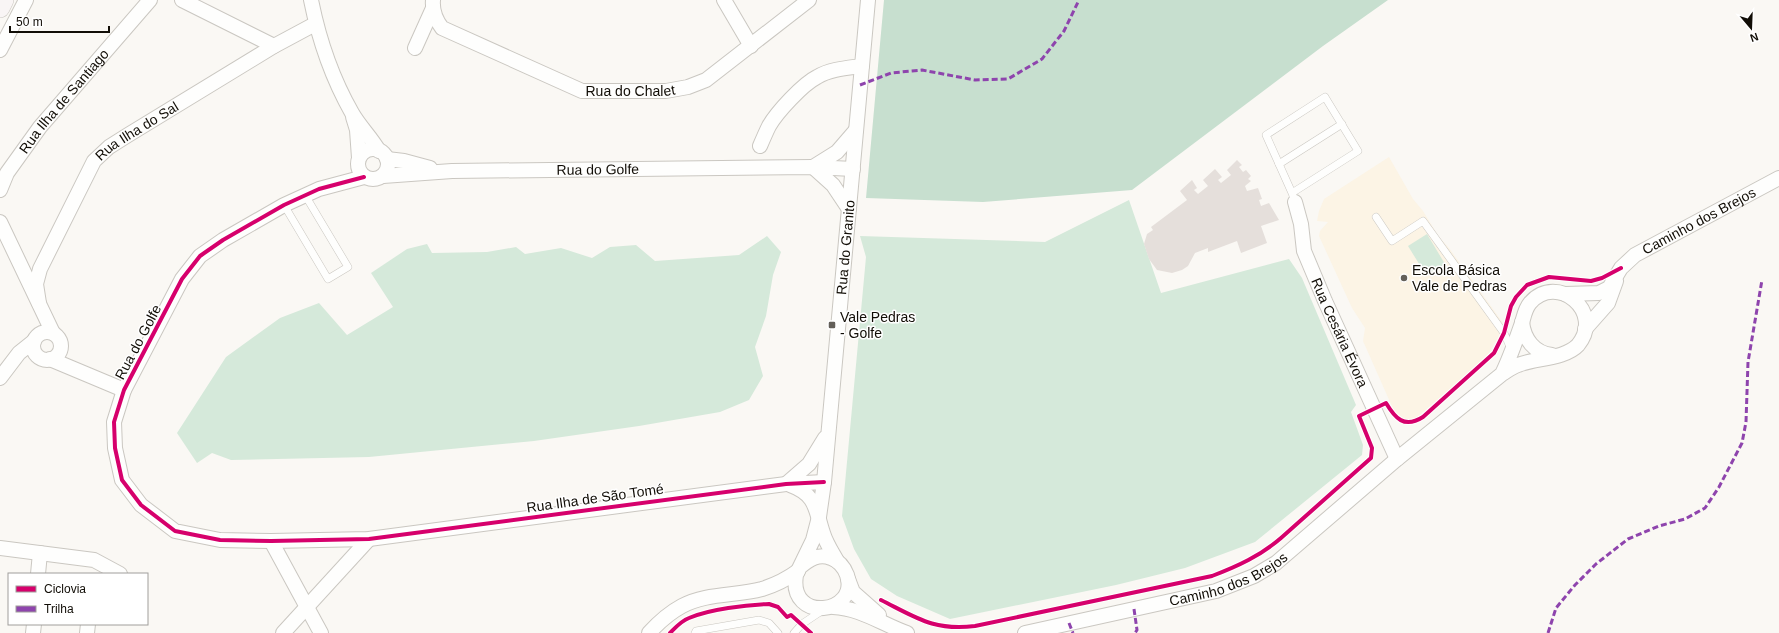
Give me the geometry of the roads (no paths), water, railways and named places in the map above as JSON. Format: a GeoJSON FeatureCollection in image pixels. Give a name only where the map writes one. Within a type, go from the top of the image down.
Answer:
{"type":"FeatureCollection","features":[{"type":"Feature","properties":{"kind":"main road"},"geometry":{"type":"LineString","coordinates":[[0,8],[4,0]]}},
{"type":"Feature","properties":{"kind":"street"},"geometry":{"type":"LineString","coordinates":[[0,50],[26,0]]}},
{"type":"Feature","properties":{"kind":"street","name":"Rua Ilha de Santiago"},"geometry":{"type":"LineString","coordinates":[[0,190],[7,173],[40,127],[150,0]]}},
{"type":"Feature","properties":{"kind":"street"},"geometry":{"type":"LineString","coordinates":[[182,0],[274,46]]}},
{"type":"Feature","properties":{"kind":"street"},"geometry":{"type":"LineString","coordinates":[[311,0],[316,24],[330,70],[353,114],[371,136],[383,155],[388,168],[383,176]]}},
{"type":"Feature","properties":{"kind":"street"},"geometry":{"type":"LineString","coordinates":[[724,0],[751,46]]}},
{"type":"Feature","properties":{"kind":"street","name":"Rua do Chalet"},"geometry":{"type":"LineString","coordinates":[[433,4],[436,20],[442,28],[582,91],[666,91],[688,87],[706,80],[809,0]]}},
{"type":"Feature","properties":{"kind":"street","name":"Rua do Granito"},"geometry":{"type":"LineString","coordinates":[[799,569],[813,540],[819,517],[824,482],[868,0]]}},
{"type":"Feature","properties":{"kind":"street"},"geometry":{"type":"LineString","coordinates":[[415,48],[433,4]]}},
{"type":"Feature","properties":{"kind":"street","name":"Rua Ilha do Sal"},"geometry":{"type":"LineString","coordinates":[[47,338],[36,284],[42,265],[94,161],[109,147],[128,135],[274,46],[316,24]]}},
{"type":"Feature","properties":{"kind":"street"},"geometry":{"type":"LineString","coordinates":[[760,146],[769,126],[776,116],[806,84],[830,71],[862,66]]}},
{"type":"Feature","properties":{"kind":"street"},"geometry":{"type":"LineString","coordinates":[[353,114],[357,130],[360,166]]}},
{"type":"Feature","properties":{"kind":"street"},"geometry":{"type":"LineString","coordinates":[[849,209],[833,185],[813,167],[837,152],[856,130]]}},
{"type":"Feature","properties":{"kind":"street"},"geometry":{"type":"LineString","coordinates":[[360,166],[366,151],[370,149],[383,155],[422,167],[452,172]]}},
{"type":"Feature","properties":{"kind":"street","name":"Rua do Golfe"},"geometry":{"type":"LineString","coordinates":[[369,539],[271,541],[220,540],[175,531],[141,505],[122,480],[115,448],[114,422],[124,390],[182,279],[200,256],[223,240],[284,205],[319,189],[360,166],[374,179],[383,176],[452,172],[813,167],[853,169]]}},
{"type":"Feature","properties":{"kind":"street","name":"Caminho dos Brejos"},"geometry":{"type":"LineString","coordinates":[[1564,294],[1599,293],[1609,288],[1621,268],[1635,255],[1779,178]]}},
{"type":"Feature","properties":{"kind":"street","name":"Rua Cesária Évora"},"geometry":{"type":"LineString","coordinates":[[1293,197],[1301,224],[1304,251],[1325,302],[1397,459]]}},
{"type":"Feature","properties":{"kind":"street"},"geometry":{"type":"LineString","coordinates":[[0,222],[39,304]]}},
{"type":"Feature","properties":{"kind":"street"},"geometry":{"type":"LineString","coordinates":[[22,268],[32,269],[42,265]]}},
{"type":"Feature","properties":{"kind":"street","name":"Caminho dos Brejos"},"geometry":{"type":"LineString","coordinates":[[1585,329],[1608,303],[1621,268]]}},
{"type":"Feature","properties":{"kind":"street"},"geometry":{"type":"LineString","coordinates":[[1502,374],[1512,351],[1525,310],[1538,296],[1547,292],[1564,294],[1571,297],[1579,304],[1584,313],[1585,329],[1577,346],[1567,352],[1557,355],[1546,354],[1536,350],[1527,340],[1523,331],[1522,322]]}},
{"type":"Feature","properties":{"kind":"street"},"geometry":{"type":"LineString","coordinates":[[47,338],[79,371]]}},
{"type":"Feature","properties":{"kind":"street"},"geometry":{"type":"LineString","coordinates":[[0,378],[19,353],[47,338]]}},
{"type":"Feature","properties":{"kind":"street"},"geometry":{"type":"LineString","coordinates":[[47,338],[57,356],[45,359],[35,353],[47,338]]}},
{"type":"Feature","properties":{"kind":"street"},"geometry":{"type":"LineString","coordinates":[[19,353],[45,359],[79,371],[124,390]]}},
{"type":"Feature","properties":{"kind":"street","name":"Caminho dos Brejos"},"geometry":{"type":"LineString","coordinates":[[1025,633],[1216,591],[1254,576],[1276,563],[1397,459],[1502,374],[1518,365],[1557,355]]}},
{"type":"Feature","properties":{"kind":"street"},"geometry":{"type":"LineString","coordinates":[[786,484],[809,464],[828,432]]}},
{"type":"Feature","properties":{"kind":"street","name":"Rua Ilha de São Tomé"},"geometry":{"type":"LineString","coordinates":[[369,539],[786,484],[824,482]]}},
{"type":"Feature","properties":{"kind":"street"},"geometry":{"type":"LineString","coordinates":[[786,484],[804,490],[813,503],[819,517]]}},
{"type":"Feature","properties":{"kind":"street","name":"Rua do Granito"},"geometry":{"type":"LineString","coordinates":[[819,517],[823,533],[837,561]]}},
{"type":"Feature","properties":{"kind":"street"},"geometry":{"type":"LineString","coordinates":[[283,633],[369,539]]}},
{"type":"Feature","properties":{"kind":"street"},"geometry":{"type":"LineString","coordinates":[[271,541],[321,633]]}},
{"type":"Feature","properties":{"kind":"street"},"geometry":{"type":"LineString","coordinates":[[0,548],[40,553],[116,573]]}},
{"type":"Feature","properties":{"kind":"street"},"geometry":{"type":"LineString","coordinates":[[38,573],[40,553]]}},
{"type":"Feature","properties":{"kind":"street"},"geometry":{"type":"LineString","coordinates":[[649,633],[667,615],[683,605],[698,600],[762,589],[782,582],[810,559],[819,556],[829,557],[837,561],[845,569],[853,592],[869,607],[903,632]]}},
{"type":"Feature","properties":{"kind":"street"},"geometry":{"type":"LineString","coordinates":[[799,569],[795,581],[796,591],[799,597],[806,604],[814,608],[844,608],[869,616],[903,632]]}},
{"type":"Feature","properties":{"kind":"street"},"geometry":{"type":"LineString","coordinates":[[828,608],[840,602],[847,592],[848,577]]}},
{"type":"Feature","properties":{"kind":"street"},"geometry":{"type":"LineString","coordinates":[[762,589],[785,592],[799,597]]}},
{"type":"Feature","properties":{"kind":"lane"},"geometry":{"type":"LineString","coordinates":[[1325,97],[1342,124],[1358,151],[1293,197],[1266,135],[1325,97]]}},
{"type":"Feature","properties":{"kind":"lane"},"geometry":{"type":"LineString","coordinates":[[1279,164],[1342,124]]}},
{"type":"Feature","properties":{"kind":"lane"},"geometry":{"type":"LineString","coordinates":[[284,205],[328,279],[348,267],[305,195]]}},
{"type":"Feature","properties":{"kind":"lane"},"geometry":{"type":"LineString","coordinates":[[1376,217],[1392,241],[1423,221],[1504,333],[1512,351]]}},
{"type":"Feature","properties":{"kind":"lane"},"geometry":{"type":"LineString","coordinates":[[794,633],[802,624],[828,608]]}},
{"type":"Feature","properties":{"kind":"lane"},"geometry":{"type":"LineString","coordinates":[[695,633],[696,631],[759,620],[769,623],[778,633]]}},
{"type":"Feature","properties":{"kind":"place","name":"Escola Básica Vale de Pedras"},"geometry":{"type":"Point","coordinates":[1404,278]}},
{"type":"Feature","properties":{"kind":"place","name":"Vale Pedras - Golfe"},"geometry":{"type":"Point","coordinates":[832,325]}}]}
